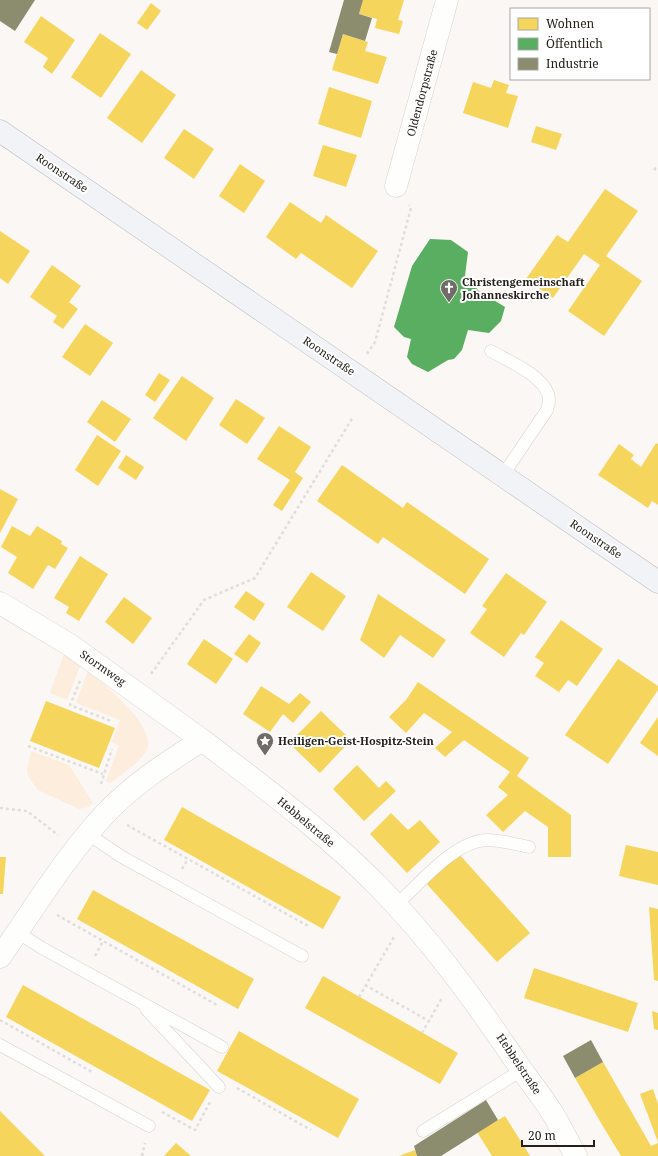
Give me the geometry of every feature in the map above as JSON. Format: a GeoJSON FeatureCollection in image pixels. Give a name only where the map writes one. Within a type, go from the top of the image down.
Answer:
{"type":"FeatureCollection","features":[{"type":"Feature","properties":{"kind":"main road","name":"Roonstraße"},"geometry":{"type":"LineString","coordinates":[[0,131],[658,582]]}},
{"type":"Feature","properties":{"kind":"street","name":"Oldendorpstraße"},"geometry":{"type":"LineString","coordinates":[[396,186],[447,0]]}},
{"type":"Feature","properties":{"kind":"street","name":"Stormweg"},"geometry":{"type":"LineString","coordinates":[[0,604],[88,658],[202,740]]}},
{"type":"Feature","properties":{"kind":"street"},"geometry":{"type":"LineString","coordinates":[[0,957],[36,903],[82,841],[106,813],[152,773],[202,740]]}},
{"type":"Feature","properties":{"kind":"street","name":"Hebbelstraße"},"geometry":{"type":"LineString","coordinates":[[202,740],[291,809],[366,875],[411,922],[461,982],[491,1022],[553,1114],[576,1156]]}},
{"type":"Feature","properties":{"kind":"lane"},"geometry":{"type":"LineString","coordinates":[[491,351],[531,373],[544,385],[550,400],[547,410],[503,475]]}},
{"type":"Feature","properties":{"kind":"lane"},"geometry":{"type":"LineString","coordinates":[[396,906],[452,854],[462,847],[486,840],[528,847]]}},
{"type":"Feature","properties":{"kind":"lane"},"geometry":{"type":"LineString","coordinates":[[82,841],[122,858],[302,956]]}},
{"type":"Feature","properties":{"kind":"lane"},"geometry":{"type":"LineString","coordinates":[[16,932],[42,948],[222,1047]]}},
{"type":"Feature","properties":{"kind":"lane"},"geometry":{"type":"LineString","coordinates":[[137,1000],[219,1087]]}},
{"type":"Feature","properties":{"kind":"lane"},"geometry":{"type":"LineString","coordinates":[[0,1045],[149,1126]]}},
{"type":"Feature","properties":{"kind":"lane"},"geometry":{"type":"LineString","coordinates":[[423,1131],[522,1070]]}},
{"type":"Feature","properties":{"kind":"path"},"geometry":{"type":"LineString","coordinates":[[654,170],[658,166]]}},
{"type":"Feature","properties":{"kind":"path"},"geometry":{"type":"LineString","coordinates":[[355,374],[375,342],[411,208],[396,186]]}},
{"type":"Feature","properties":{"kind":"path"},"geometry":{"type":"LineString","coordinates":[[137,692],[204,600],[255,578],[353,416]]}},
{"type":"Feature","properties":{"kind":"path"},"geometry":{"type":"LineString","coordinates":[[88,658],[70,705],[111,721]]}},
{"type":"Feature","properties":{"kind":"path"},"geometry":{"type":"LineString","coordinates":[[28,746],[103,774]]}},
{"type":"Feature","properties":{"kind":"path"},"geometry":{"type":"LineString","coordinates":[[0,808],[27,811],[82,841]]}},
{"type":"Feature","properties":{"kind":"path"},"geometry":{"type":"LineString","coordinates":[[106,813],[310,927]]}},
{"type":"Feature","properties":{"kind":"path"},"geometry":{"type":"LineString","coordinates":[[36,903],[217,1005]]}},
{"type":"Feature","properties":{"kind":"path"},"geometry":{"type":"LineString","coordinates":[[359,997],[393,938],[411,922]]}},
{"type":"Feature","properties":{"kind":"path"},"geometry":{"type":"LineString","coordinates":[[422,1033],[446,992],[461,982]]}},
{"type":"Feature","properties":{"kind":"path"},"geometry":{"type":"LineString","coordinates":[[366,985],[429,1021]]}},
{"type":"Feature","properties":{"kind":"path"},"geometry":{"type":"LineString","coordinates":[[0,1020],[96,1074]]}},
{"type":"Feature","properties":{"kind":"path"},"geometry":{"type":"LineString","coordinates":[[158,1109],[195,1130],[223,1080],[311,1130]]}},
{"type":"Feature","properties":{"kind":"shaded area"},"geometry":{"type":"Polygon","coordinates":[[[64,654],[80,666],[67,700],[50,693],[64,654]]]}},
{"type":"Feature","properties":{"kind":"shaded area"},"geometry":{"type":"Polygon","coordinates":[[[88,671],[127,706],[144,729],[148,740],[147,749],[141,758],[111,783],[106,781],[119,746],[112,742],[120,720],[76,703],[88,671]]]}},
{"type":"Feature","properties":{"kind":"shaded area"},"geometry":{"type":"Polygon","coordinates":[[[31,751],[69,765],[93,803],[88,807],[79,809],[38,790],[28,776],[27,770],[31,751]]]}},
{"type":"Feature","properties":{"kind":"building: Wohnen"},"geometry":{"type":"Polygon","coordinates":[[[363,0],[404,0],[398,20],[403,21],[399,34],[375,28],[377,19],[359,14],[363,0]]]}},
{"type":"Feature","properties":{"kind":"building: Wohnen"},"geometry":{"type":"Polygon","coordinates":[[[151,3],[161,11],[147,30],[137,23],[151,3]]]}},
{"type":"Feature","properties":{"kind":"building: Wohnen"},"geometry":{"type":"Polygon","coordinates":[[[41,16],[75,40],[52,74],[43,67],[48,58],[24,42],[41,16]]]}},
{"type":"Feature","properties":{"kind":"building: Wohnen"},"geometry":{"type":"Polygon","coordinates":[[[100,33],[131,54],[101,98],[71,77],[100,33]]]}},
{"type":"Feature","properties":{"kind":"building: Wohnen"},"geometry":{"type":"Polygon","coordinates":[[[343,34],[368,42],[365,51],[387,57],[378,84],[332,70],[343,34]]]}},
{"type":"Feature","properties":{"kind":"building: Wohnen"},"geometry":{"type":"Polygon","coordinates":[[[141,70],[176,95],[142,143],[107,118],[141,70]]]}},
{"type":"Feature","properties":{"kind":"building: Wohnen"},"geometry":{"type":"Polygon","coordinates":[[[494,80],[509,85],[506,93],[518,96],[508,128],[463,113],[473,82],[491,88],[494,80]]]}},
{"type":"Feature","properties":{"kind":"building: Wohnen"},"geometry":{"type":"Polygon","coordinates":[[[329,87],[372,101],[361,138],[318,124],[329,87]]]}},
{"type":"Feature","properties":{"kind":"building: Wohnen"},"geometry":{"type":"Polygon","coordinates":[[[536,126],[562,134],[556,150],[531,142],[536,126]]]}},
{"type":"Feature","properties":{"kind":"building: Wohnen"},"geometry":{"type":"Polygon","coordinates":[[[184,129],[214,149],[194,179],[164,158],[184,129]]]}},
{"type":"Feature","properties":{"kind":"building: Wohnen"},"geometry":{"type":"Polygon","coordinates":[[[323,145],[357,155],[346,187],[313,176],[323,145]]]}},
{"type":"Feature","properties":{"kind":"building: Wohnen"},"geometry":{"type":"Polygon","coordinates":[[[240,164],[265,181],[244,213],[219,196],[240,164]]]}},
{"type":"Feature","properties":{"kind":"building: Wohnen"},"geometry":{"type":"Polygon","coordinates":[[[605,189],[638,211],[606,256],[642,281],[604,336],[568,311],[600,265],[584,254],[553,298],[526,279],[557,235],[568,242],[605,189]]]}},
{"type":"Feature","properties":{"kind":"building: Wohnen"},"geometry":{"type":"Polygon","coordinates":[[[290,202],[321,223],[326,215],[378,251],[352,288],[301,253],[296,259],[266,237],[290,202]]]}},
{"type":"Feature","properties":{"kind":"building: Wohnen"},"geometry":{"type":"Polygon","coordinates":[[[0,231],[30,251],[8,284],[0,278],[0,231]]]}},
{"type":"Feature","properties":{"kind":"building: Wohnen"},"geometry":{"type":"Polygon","coordinates":[[[52,265],[81,286],[69,302],[78,309],[63,329],[53,322],[57,316],[30,297],[52,265]]]}},
{"type":"Feature","properties":{"kind":"building: Wohnen"},"geometry":{"type":"Polygon","coordinates":[[[85,324],[113,343],[90,376],[62,357],[85,324]]]}},
{"type":"Feature","properties":{"kind":"building: Wohnen"},"geometry":{"type":"Polygon","coordinates":[[[159,373],[170,380],[155,402],[145,395],[159,373]]]}},
{"type":"Feature","properties":{"kind":"building: Wohnen"},"geometry":{"type":"Polygon","coordinates":[[[182,376],[214,398],[186,441],[153,418],[182,376]]]}},
{"type":"Feature","properties":{"kind":"building: Wohnen"},"geometry":{"type":"Polygon","coordinates":[[[236,399],[265,418],[247,444],[219,425],[236,399]]]}},
{"type":"Feature","properties":{"kind":"building: Wohnen"},"geometry":{"type":"Polygon","coordinates":[[[102,400],[131,419],[115,442],[87,422],[102,400]]]}},
{"type":"Feature","properties":{"kind":"building: Wohnen"},"geometry":{"type":"Polygon","coordinates":[[[279,426],[311,447],[295,472],[303,478],[282,511],[273,505],[290,480],[257,459],[279,426]]]}},
{"type":"Feature","properties":{"kind":"building: Wohnen"},"geometry":{"type":"Polygon","coordinates":[[[97,435],[121,451],[98,486],[75,470],[97,435]]]}},
{"type":"Feature","properties":{"kind":"building: Wohnen"},"geometry":{"type":"Polygon","coordinates":[[[656,443],[658,444],[658,505],[652,501],[648,508],[598,475],[619,444],[634,455],[631,459],[641,467],[656,443]]]}},
{"type":"Feature","properties":{"kind":"building: Wohnen"},"geometry":{"type":"Polygon","coordinates":[[[126,455],[144,467],[136,480],[118,468],[126,455]]]}},
{"type":"Feature","properties":{"kind":"building: Wohnen"},"geometry":{"type":"Polygon","coordinates":[[[342,465],[403,508],[407,502],[489,559],[465,594],[383,537],[378,544],[317,501],[342,465]]]}},
{"type":"Feature","properties":{"kind":"building: Wohnen"},"geometry":{"type":"Polygon","coordinates":[[[0,489],[18,499],[0,533],[0,489]]]}},
{"type":"Feature","properties":{"kind":"building: Wohnen"},"geometry":{"type":"Polygon","coordinates":[[[12,526],[30,536],[37,526],[62,541],[61,544],[68,548],[55,569],[48,565],[33,589],[8,573],[17,557],[1,547],[12,526]]]}},
{"type":"Feature","properties":{"kind":"building: Wohnen"},"geometry":{"type":"Polygon","coordinates":[[[80,556],[108,574],[79,621],[66,613],[69,607],[54,598],[80,556]]]}},
{"type":"Feature","properties":{"kind":"building: Wohnen"},"geometry":{"type":"Polygon","coordinates":[[[311,572],[346,596],[323,631],[287,607],[311,572]]]}},
{"type":"Feature","properties":{"kind":"building: Wohnen"},"geometry":{"type":"Polygon","coordinates":[[[506,573],[547,602],[524,635],[521,633],[504,657],[470,633],[487,609],[482,606],[506,573]]]}},
{"type":"Feature","properties":{"kind":"building: Wohnen"},"geometry":{"type":"Polygon","coordinates":[[[246,591],[265,604],[254,621],[234,607],[246,591]]]}},
{"type":"Feature","properties":{"kind":"building: Wohnen"},"geometry":{"type":"Polygon","coordinates":[[[378,594],[446,640],[433,658],[400,635],[384,658],[360,640],[378,594]]]}},
{"type":"Feature","properties":{"kind":"building: Wohnen"},"geometry":{"type":"Polygon","coordinates":[[[124,597],[152,618],[133,644],[105,622],[124,597]]]}},
{"type":"Feature","properties":{"kind":"building: Wohnen"},"geometry":{"type":"Polygon","coordinates":[[[561,620],[603,649],[577,686],[568,680],[559,692],[535,676],[544,663],[535,657],[561,620]]]}},
{"type":"Feature","properties":{"kind":"building: Wohnen"},"geometry":{"type":"Polygon","coordinates":[[[249,634],[261,643],[247,663],[234,654],[249,634]]]}},
{"type":"Feature","properties":{"kind":"building: Wohnen"},"geometry":{"type":"Polygon","coordinates":[[[204,639],[233,659],[216,684],[187,664],[204,639]]]}},
{"type":"Feature","properties":{"kind":"building: Wohnen"},"geometry":{"type":"Polygon","coordinates":[[[618,659],[658,686],[658,690],[608,764],[565,735],[618,659]]]}},
{"type":"Feature","properties":{"kind":"building: Wohnen"},"geometry":{"type":"Polygon","coordinates":[[[418,682],[529,758],[517,776],[571,815],[571,857],[548,857],[548,827],[525,811],[503,832],[486,815],[508,795],[498,787],[510,772],[464,740],[445,757],[435,748],[452,732],[424,713],[406,733],[389,717],[406,700],[418,682]]]}},
{"type":"Feature","properties":{"kind":"building: Wohnen"},"geometry":{"type":"Polygon","coordinates":[[[261,686],[289,704],[300,693],[311,702],[293,723],[283,714],[270,732],[243,714],[261,686]]]}},
{"type":"Feature","properties":{"kind":"building: Wohnen"},"geometry":{"type":"Polygon","coordinates":[[[46,701],[115,728],[99,768],[30,741],[46,701]]]}},
{"type":"Feature","properties":{"kind":"building: Wohnen"},"geometry":{"type":"Polygon","coordinates":[[[321,711],[351,740],[320,773],[289,743],[321,711]]]}},
{"type":"Feature","properties":{"kind":"building: Wohnen"},"geometry":{"type":"Polygon","coordinates":[[[658,717],[658,756],[640,743],[658,717]]]}},
{"type":"Feature","properties":{"kind":"building: Wohnen"},"geometry":{"type":"Polygon","coordinates":[[[357,765],[379,788],[386,781],[396,791],[364,821],[333,789],[357,765]]]}},
{"type":"Feature","properties":{"kind":"building: Wohnen"},"geometry":{"type":"Polygon","coordinates":[[[182,807],[341,897],[323,929],[164,840],[182,807]]]}},
{"type":"Feature","properties":{"kind":"building: Wohnen"},"geometry":{"type":"Polygon","coordinates":[[[391,813],[408,830],[420,820],[440,842],[407,873],[370,834],[391,813]]]}},
{"type":"Feature","properties":{"kind":"building: Wohnen"},"geometry":{"type":"Polygon","coordinates":[[[626,845],[658,852],[658,885],[619,876],[626,845]]]}},
{"type":"Feature","properties":{"kind":"building: Wohnen"},"geometry":{"type":"Polygon","coordinates":[[[458,853],[530,933],[497,962],[425,882],[458,853]]]}},
{"type":"Feature","properties":{"kind":"building: Wohnen"},"geometry":{"type":"Polygon","coordinates":[[[0,857],[6,857],[3,894],[0,894],[0,857]]]}},
{"type":"Feature","properties":{"kind":"building: Wohnen"},"geometry":{"type":"Polygon","coordinates":[[[93,890],[254,979],[238,1009],[77,919],[93,890]]]}},
{"type":"Feature","properties":{"kind":"building: Wohnen"},"geometry":{"type":"Polygon","coordinates":[[[649,907],[658,909],[658,981],[654,980],[649,907]]]}},
{"type":"Feature","properties":{"kind":"building: Wohnen"},"geometry":{"type":"Polygon","coordinates":[[[534,968],[638,1003],[628,1032],[524,998],[534,968]]]}},
{"type":"Feature","properties":{"kind":"building: Wohnen"},"geometry":{"type":"Polygon","coordinates":[[[323,976],[458,1053],[440,1084],[305,1008],[323,976]]]}},
{"type":"Feature","properties":{"kind":"building: Wohnen"},"geometry":{"type":"Polygon","coordinates":[[[23,985],[210,1090],[192,1121],[6,1017],[23,985]]]}},
{"type":"Feature","properties":{"kind":"building: Wohnen"},"geometry":{"type":"Polygon","coordinates":[[[652,1011],[658,1013],[658,1030],[654,1029],[652,1011]]]}},
{"type":"Feature","properties":{"kind":"building: Wohnen"},"geometry":{"type":"Polygon","coordinates":[[[239,1031],[359,1099],[338,1138],[217,1071],[239,1031]]]}},
{"type":"Feature","properties":{"kind":"building: Wohnen"},"geometry":{"type":"Polygon","coordinates":[[[603,1062],[651,1146],[658,1143],[658,1156],[621,1156],[601,1123],[575,1078],[603,1062]]]}},
{"type":"Feature","properties":{"kind":"building: Wohnen"},"geometry":{"type":"Polygon","coordinates":[[[653,1089],[658,1104],[658,1142],[640,1094],[653,1089]]]}},
{"type":"Feature","properties":{"kind":"building: Wohnen"},"geometry":{"type":"Polygon","coordinates":[[[0,1111],[45,1156],[0,1156],[0,1111]]]}},
{"type":"Feature","properties":{"kind":"building: Wohnen"},"geometry":{"type":"Polygon","coordinates":[[[505,1116],[530,1156],[492,1156],[477,1132],[505,1116]]]}},
{"type":"Feature","properties":{"kind":"building: Wohnen"},"geometry":{"type":"Polygon","coordinates":[[[176,1143],[191,1156],[164,1156],[176,1143]]]}},
{"type":"Feature","properties":{"kind":"building: Wohnen"},"geometry":{"type":"Polygon","coordinates":[[[415,1150],[417,1156],[399,1156],[415,1150]]]}},
{"type":"Feature","properties":{"kind":"building: Öffentlich","name":"Christengemeinschaft Johanneskirche"},"geometry":{"type":"Polygon","coordinates":[[[430,239],[451,240],[468,252],[465,276],[479,291],[505,307],[501,321],[489,333],[468,330],[462,350],[454,359],[448,360],[428,372],[412,364],[407,357],[411,339],[404,337],[394,327],[412,266],[430,239]]]}},
{"type":"Feature","properties":{"kind":"building: Industrie"},"geometry":{"type":"Polygon","coordinates":[[[0,0],[35,0],[15,31],[0,21],[0,0]]]}},
{"type":"Feature","properties":{"kind":"building: Industrie"},"geometry":{"type":"Polygon","coordinates":[[[344,0],[363,0],[359,14],[372,18],[365,41],[343,34],[337,54],[329,52],[344,0]]]}},
{"type":"Feature","properties":{"kind":"building: Industrie"},"geometry":{"type":"Polygon","coordinates":[[[591,1040],[603,1062],[575,1078],[563,1056],[591,1040]]]}},
{"type":"Feature","properties":{"kind":"building: Industrie"},"geometry":{"type":"Polygon","coordinates":[[[486,1100],[498,1120],[441,1156],[417,1156],[414,1146],[486,1100]]]}},
{"type":"Feature","properties":{"kind":"place","name":"Christengemeinschaft Johanneskirche"},"geometry":{"type":"Point","coordinates":[449,303]}},
{"type":"Feature","properties":{"kind":"place","name":"Heiligen-Geist-Hospitz-Stein"},"geometry":{"type":"Point","coordinates":[265,756]}}]}
